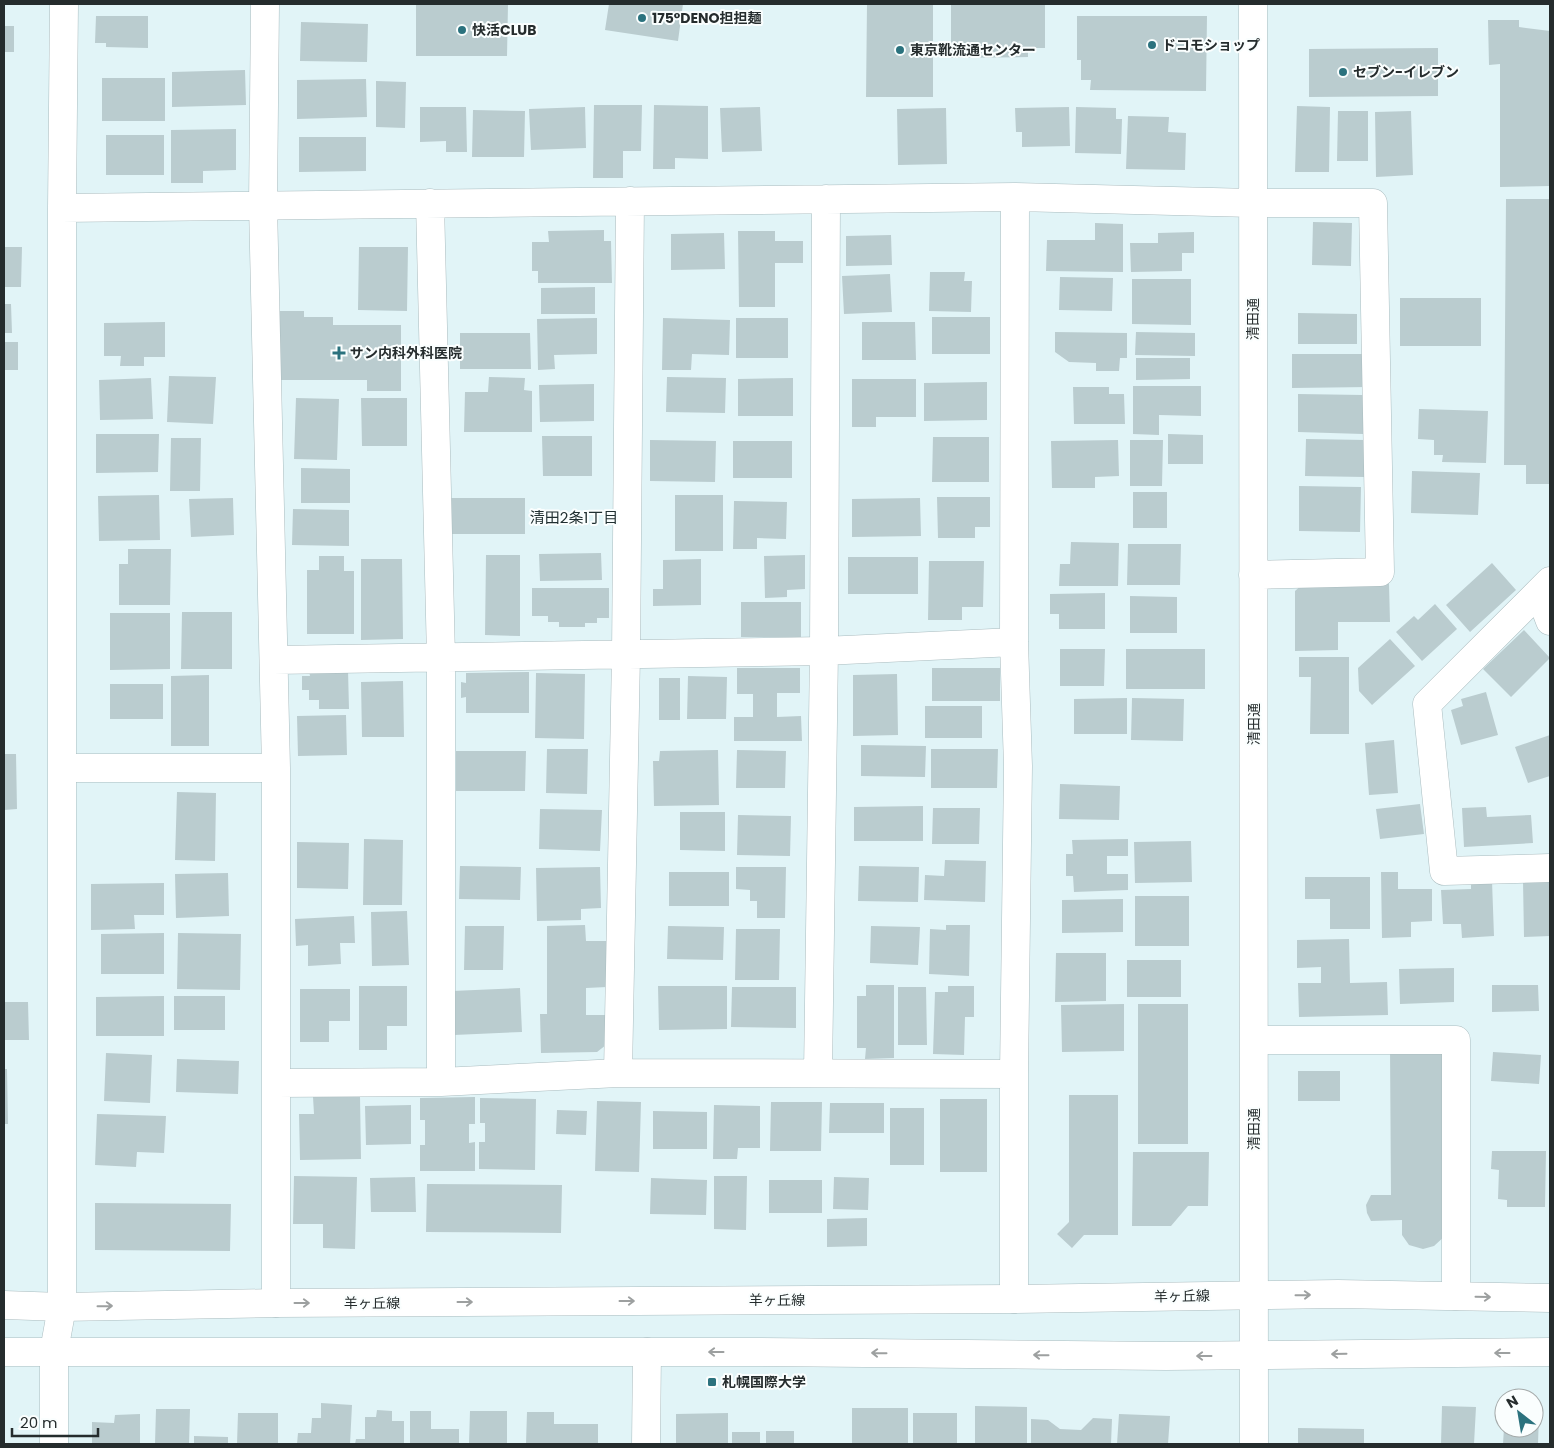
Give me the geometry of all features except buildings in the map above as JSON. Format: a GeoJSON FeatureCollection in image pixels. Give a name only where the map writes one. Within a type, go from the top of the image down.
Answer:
{"type":"FeatureCollection","features":[{"type":"Feature","properties":{"kind":"street"},"geometry":{"type":"LineString","coordinates":[[54,1444],[54,1351],[62,1307],[62,208],[64,4]]}},
{"type":"Feature","properties":{"kind":"street"},"geometry":{"type":"LineString","coordinates":[[265,4],[263,205],[276,768],[276,1303]]}},
{"type":"Feature","properties":{"kind":"street","name":"清田通"},"geometry":{"type":"LineString","coordinates":[[1253,4],[1254,1296],[1252,1356],[1254,1444]]}},
{"type":"Feature","properties":{"kind":"street"},"geometry":{"type":"LineString","coordinates":[[62,208],[1014,197],[1252,203],[1373,203],[1380,572],[1253,575]]}},
{"type":"Feature","properties":{"kind":"street"},"geometry":{"type":"LineString","coordinates":[[1014,197],[1014,642],[1018,766],[1014,1074],[1014,1299]]}},
{"type":"Feature","properties":{"kind":"street"},"geometry":{"type":"LineString","coordinates":[[818,1073],[824,651],[826,199]]}},
{"type":"Feature","properties":{"kind":"street"},"geometry":{"type":"LineString","coordinates":[[618,1073],[626,655],[630,201]]}},
{"type":"Feature","properties":{"kind":"street"},"geometry":{"type":"LineString","coordinates":[[430,203],[441,657],[441,1082]]}},
{"type":"Feature","properties":{"kind":"street"},"geometry":{"type":"LineString","coordinates":[[1545,586],[1550,621]]}},
{"type":"Feature","properties":{"kind":"street"},"geometry":{"type":"LineString","coordinates":[[1545,586],[1427,704],[1444,871],[1550,868]]}},
{"type":"Feature","properties":{"kind":"street"},"geometry":{"type":"LineString","coordinates":[[274,660],[824,651],[1014,642]]}},
{"type":"Feature","properties":{"kind":"street"},"geometry":{"type":"LineString","coordinates":[[63,768],[276,768]]}},
{"type":"Feature","properties":{"kind":"street"},"geometry":{"type":"LineString","coordinates":[[1254,1040],[1456,1040],[1456,1296]]}},
{"type":"Feature","properties":{"kind":"street"},"geometry":{"type":"LineString","coordinates":[[276,1084],[441,1082],[618,1073],[1014,1074]]}},
{"type":"Feature","properties":{"kind":"street","name":"羊ヶ丘線"},"geometry":{"type":"LineString","coordinates":[[4,1305],[62,1307],[276,1303],[1014,1299],[1338,1294],[1550,1298]]}},
{"type":"Feature","properties":{"kind":"street"},"geometry":{"type":"LineString","coordinates":[[4,1352],[648,1352],[1252,1356],[1550,1352]]}},
{"type":"Feature","properties":{"kind":"street"},"geometry":{"type":"LineString","coordinates":[[646,1444],[648,1352]]}},
{"type":"Feature","properties":{"kind":"place","name":"175°DENO担担麺"},"geometry":{"type":"Point","coordinates":[642,18]}},
{"type":"Feature","properties":{"kind":"place","name":"快活CLUB"},"geometry":{"type":"Point","coordinates":[462,30]}},
{"type":"Feature","properties":{"kind":"place","name":"ドコモショップ"},"geometry":{"type":"Point","coordinates":[1152,45]}},
{"type":"Feature","properties":{"kind":"place","name":"東京靴流通センター"},"geometry":{"type":"Point","coordinates":[900,50]}},
{"type":"Feature","properties":{"kind":"place","name":"セブン-イレブン"},"geometry":{"type":"Point","coordinates":[1343,72]}},
{"type":"Feature","properties":{"kind":"place","name":"サン内科外科医院"},"geometry":{"type":"Point","coordinates":[339,353]}},
{"type":"Feature","properties":{"kind":"place","name":"札幌国際大学"},"geometry":{"type":"Point","coordinates":[712,1382]}},
{"type":"Feature","properties":{"kind":"district","name":"清田2条1丁目"},"geometry":{"type":"Point","coordinates":[574,518]}}]}
